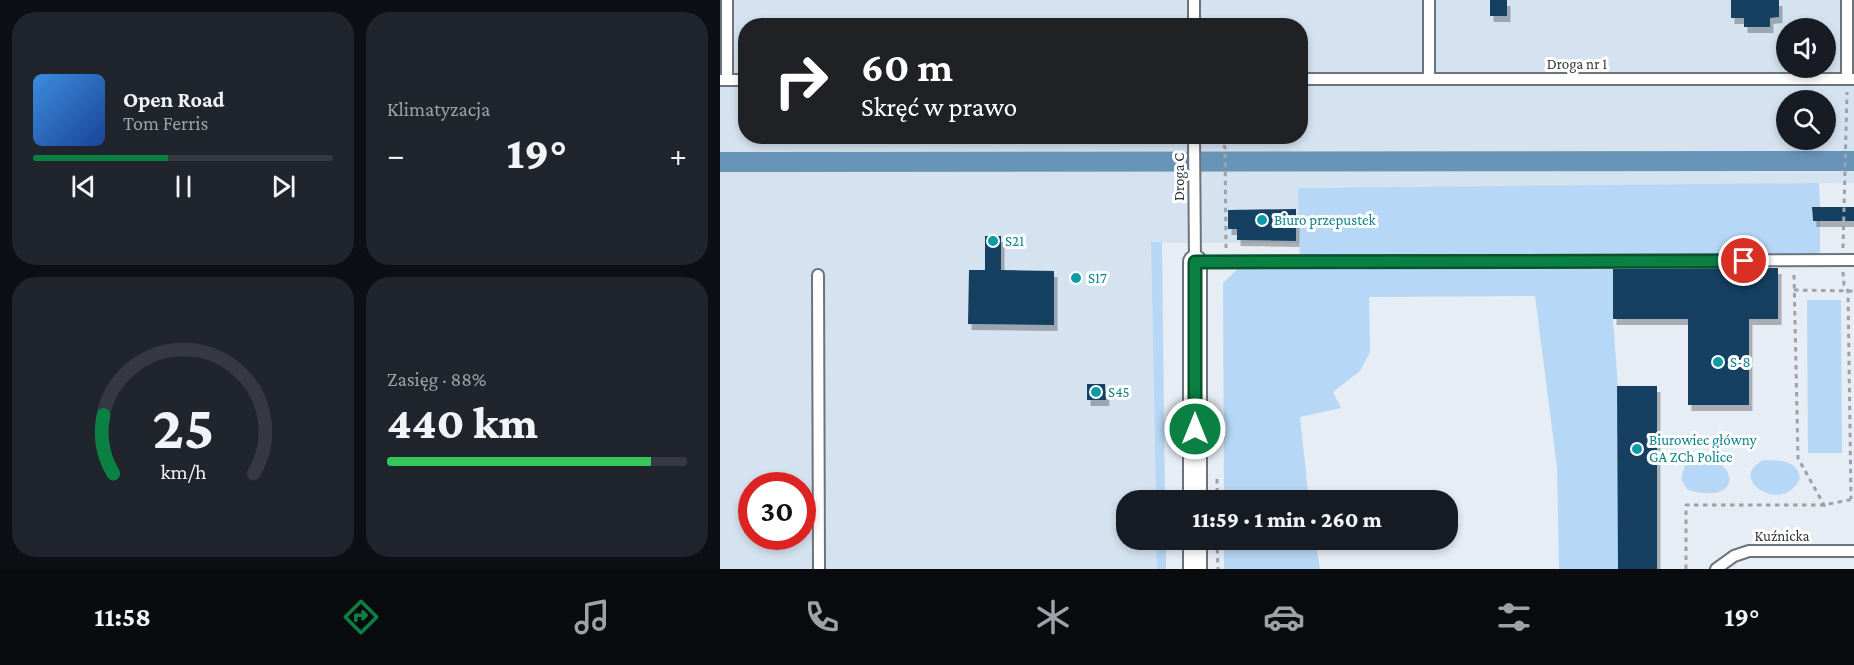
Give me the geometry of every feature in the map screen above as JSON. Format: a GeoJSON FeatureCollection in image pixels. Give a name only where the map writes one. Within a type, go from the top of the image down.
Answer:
{"type":"FeatureCollection","features":[{"type":"Feature","properties":{"kind":"street"},"geometry":{"type":"LineString","coordinates":[[1195,262],[1195,490]]}},
{"type":"Feature","properties":{"kind":"street"},"geometry":{"type":"LineString","coordinates":[[1195,550],[1195,569]]}},
{"type":"Feature","properties":{"kind":"lane"},"geometry":{"type":"LineString","coordinates":[[724,80],[727,0]]}},
{"type":"Feature","properties":{"kind":"lane"},"geometry":{"type":"LineString","coordinates":[[1194,0],[1194,18]]}},
{"type":"Feature","properties":{"kind":"lane"},"geometry":{"type":"LineString","coordinates":[[1430,0],[1430,79]]}},
{"type":"Feature","properties":{"kind":"lane"},"geometry":{"type":"LineString","coordinates":[[1847,0],[1851,79]]}},
{"type":"Feature","properties":{"kind":"lane","name":"Droga nr 1"},"geometry":{"type":"LineString","coordinates":[[1308,79],[1851,79]]}},
{"type":"Feature","properties":{"kind":"lane","name":"Droga C"},"geometry":{"type":"LineString","coordinates":[[1194,144],[1195,262]]}},
{"type":"Feature","properties":{"kind":"lane"},"geometry":{"type":"LineString","coordinates":[[1195,262],[1849,260]]}},
{"type":"Feature","properties":{"kind":"lane"},"geometry":{"type":"LineString","coordinates":[[818,274],[819,569]]}},
{"type":"Feature","properties":{"kind":"lane","name":"Kuźnicka"},"geometry":{"type":"LineString","coordinates":[[1716,569],[1734,556],[1749,551],[1854,551]]}},
{"type":"Feature","properties":{"kind":"path"},"geometry":{"type":"LineString","coordinates":[[1686,569],[1686,505],[1824,507],[1852,499],[1848,291],[1844,285],[1849,260],[1844,182],[1845,136],[1851,79]]}},
{"type":"Feature","properties":{"kind":"path"},"geometry":{"type":"LineString","coordinates":[[1220,144],[1225,147],[1226,261]]}},
{"type":"Feature","properties":{"kind":"path"},"geometry":{"type":"LineString","coordinates":[[1794,261],[1798,458],[1824,507]]}},
{"type":"Feature","properties":{"kind":"path"},"geometry":{"type":"LineString","coordinates":[[1794,290],[1854,291]]}},
{"type":"Feature","properties":{"kind":"path"},"geometry":{"type":"LineString","coordinates":[[1217,471],[1217,490]]}},
{"type":"Feature","properties":{"kind":"path"},"geometry":{"type":"LineString","coordinates":[[1217,550],[1218,569]]}},
{"type":"Feature","properties":{"kind":"shaded area"},"geometry":{"type":"Polygon","coordinates":[[[720,0],[1854,0],[1854,183],[1298,188],[1300,243],[1151,243],[1156,490],[1116,490],[1116,550],[1156,550],[1157,569],[720,569],[720,0]]]}},
{"type":"Feature","properties":{"kind":"shaded area"},"geometry":{"type":"Polygon","coordinates":[[[1819,183],[1820,207],[1815,207],[1812,211],[1812,218],[1820,221],[1820,261],[1613,261],[1613,319],[1618,388],[1618,569],[1559,569],[1557,468],[1535,296],[1369,297],[1370,352],[1360,371],[1333,392],[1341,408],[1300,417],[1308,490],[1224,490],[1223,283],[1245,262],[1300,261],[1298,188],[1819,183]]]}},
{"type":"Feature","properties":{"kind":"shaded area"},"geometry":{"type":"Polygon","coordinates":[[[1151,242],[1162,242],[1165,490],[1156,490],[1151,242]]]}},
{"type":"Feature","properties":{"kind":"shaded area"},"geometry":{"type":"Polygon","coordinates":[[[1807,300],[1841,300],[1842,453],[1808,453],[1807,300]]]}},
{"type":"Feature","properties":{"kind":"shaded area"},"geometry":{"type":"Polygon","coordinates":[[[1764,460],[1786,462],[1795,467],[1800,478],[1792,489],[1782,494],[1771,494],[1754,484],[1750,476],[1753,468],[1764,460]]]}},
{"type":"Feature","properties":{"kind":"shaded area"},"geometry":{"type":"Polygon","coordinates":[[[1715,461],[1728,475],[1726,488],[1709,493],[1687,489],[1681,479],[1685,465],[1691,462],[1715,461]]]}},
{"type":"Feature","properties":{"kind":"shaded area"},"geometry":{"type":"Polygon","coordinates":[[[1156,550],[1166,550],[1166,569],[1157,569],[1156,550]]]}},
{"type":"Feature","properties":{"kind":"shaded area"},"geometry":{"type":"Polygon","coordinates":[[[1224,550],[1317,550],[1320,569],[1224,569],[1224,550]]]}},
{"type":"Feature","properties":{"kind":"building"},"geometry":{"type":"Polygon","coordinates":[[[1490,0],[1507,0],[1507,16],[1490,16],[1490,0]]]}},
{"type":"Feature","properties":{"kind":"building"},"geometry":{"type":"Polygon","coordinates":[[[1731,0],[1779,0],[1779,17],[1770,18],[1770,27],[1744,27],[1744,18],[1731,18],[1731,0]]]}},
{"type":"Feature","properties":{"kind":"building"},"geometry":{"type":"Polygon","coordinates":[[[1812,207],[1854,207],[1854,221],[1813,221],[1812,207]]]}},
{"type":"Feature","properties":{"kind":"building","name":"Biuro przepustek"},"geometry":{"type":"Polygon","coordinates":[[[1296,209],[1296,241],[1237,240],[1237,229],[1228,229],[1228,210],[1296,209]]]}},
{"type":"Feature","properties":{"kind":"building"},"geometry":{"type":"Polygon","coordinates":[[[985,236],[1001,236],[1001,270],[1054,271],[1054,325],[968,324],[969,270],[985,270],[985,236]]]}},
{"type":"Feature","properties":{"kind":"building","name":"S-8"},"geometry":{"type":"Polygon","coordinates":[[[1778,268],[1778,319],[1749,319],[1749,405],[1688,405],[1688,319],[1613,319],[1613,269],[1778,268]]]}},
{"type":"Feature","properties":{"kind":"building","name":"S45"},"geometry":{"type":"Polygon","coordinates":[[[1087,384],[1105,384],[1106,400],[1087,400],[1087,384]]]}},
{"type":"Feature","properties":{"kind":"building","name":"Biurowiec główny GA ZCh Police"},"geometry":{"type":"Polygon","coordinates":[[[1617,386],[1657,386],[1657,569],[1618,569],[1617,386]]]}},
{"type":"Feature","properties":{"kind":"waterway"},"geometry":{"type":"LineString","coordinates":[[720,162],[1854,161]]}},
{"type":"Feature","properties":{"kind":"place","name":"Biuro przepustek"},"geometry":{"type":"Point","coordinates":[1262,220]}},
{"type":"Feature","properties":{"kind":"place","name":"S21"},"geometry":{"type":"Point","coordinates":[993,241]}},
{"type":"Feature","properties":{"kind":"place","name":"S17"},"geometry":{"type":"Point","coordinates":[1076,278]}},
{"type":"Feature","properties":{"kind":"place","name":"S-8"},"geometry":{"type":"Point","coordinates":[1718,362]}},
{"type":"Feature","properties":{"kind":"place","name":"S45"},"geometry":{"type":"Point","coordinates":[1096,392]}},
{"type":"Feature","properties":{"kind":"place","name":"Biurowiec główny GA ZCh Police"},"geometry":{"type":"Point","coordinates":[1637,449]}},
{"type":"Feature","properties":{"kind":"route"},"geometry":{"type":"LineString","coordinates":[[1195,429],[1195,262],[1744,261]]}}]}
